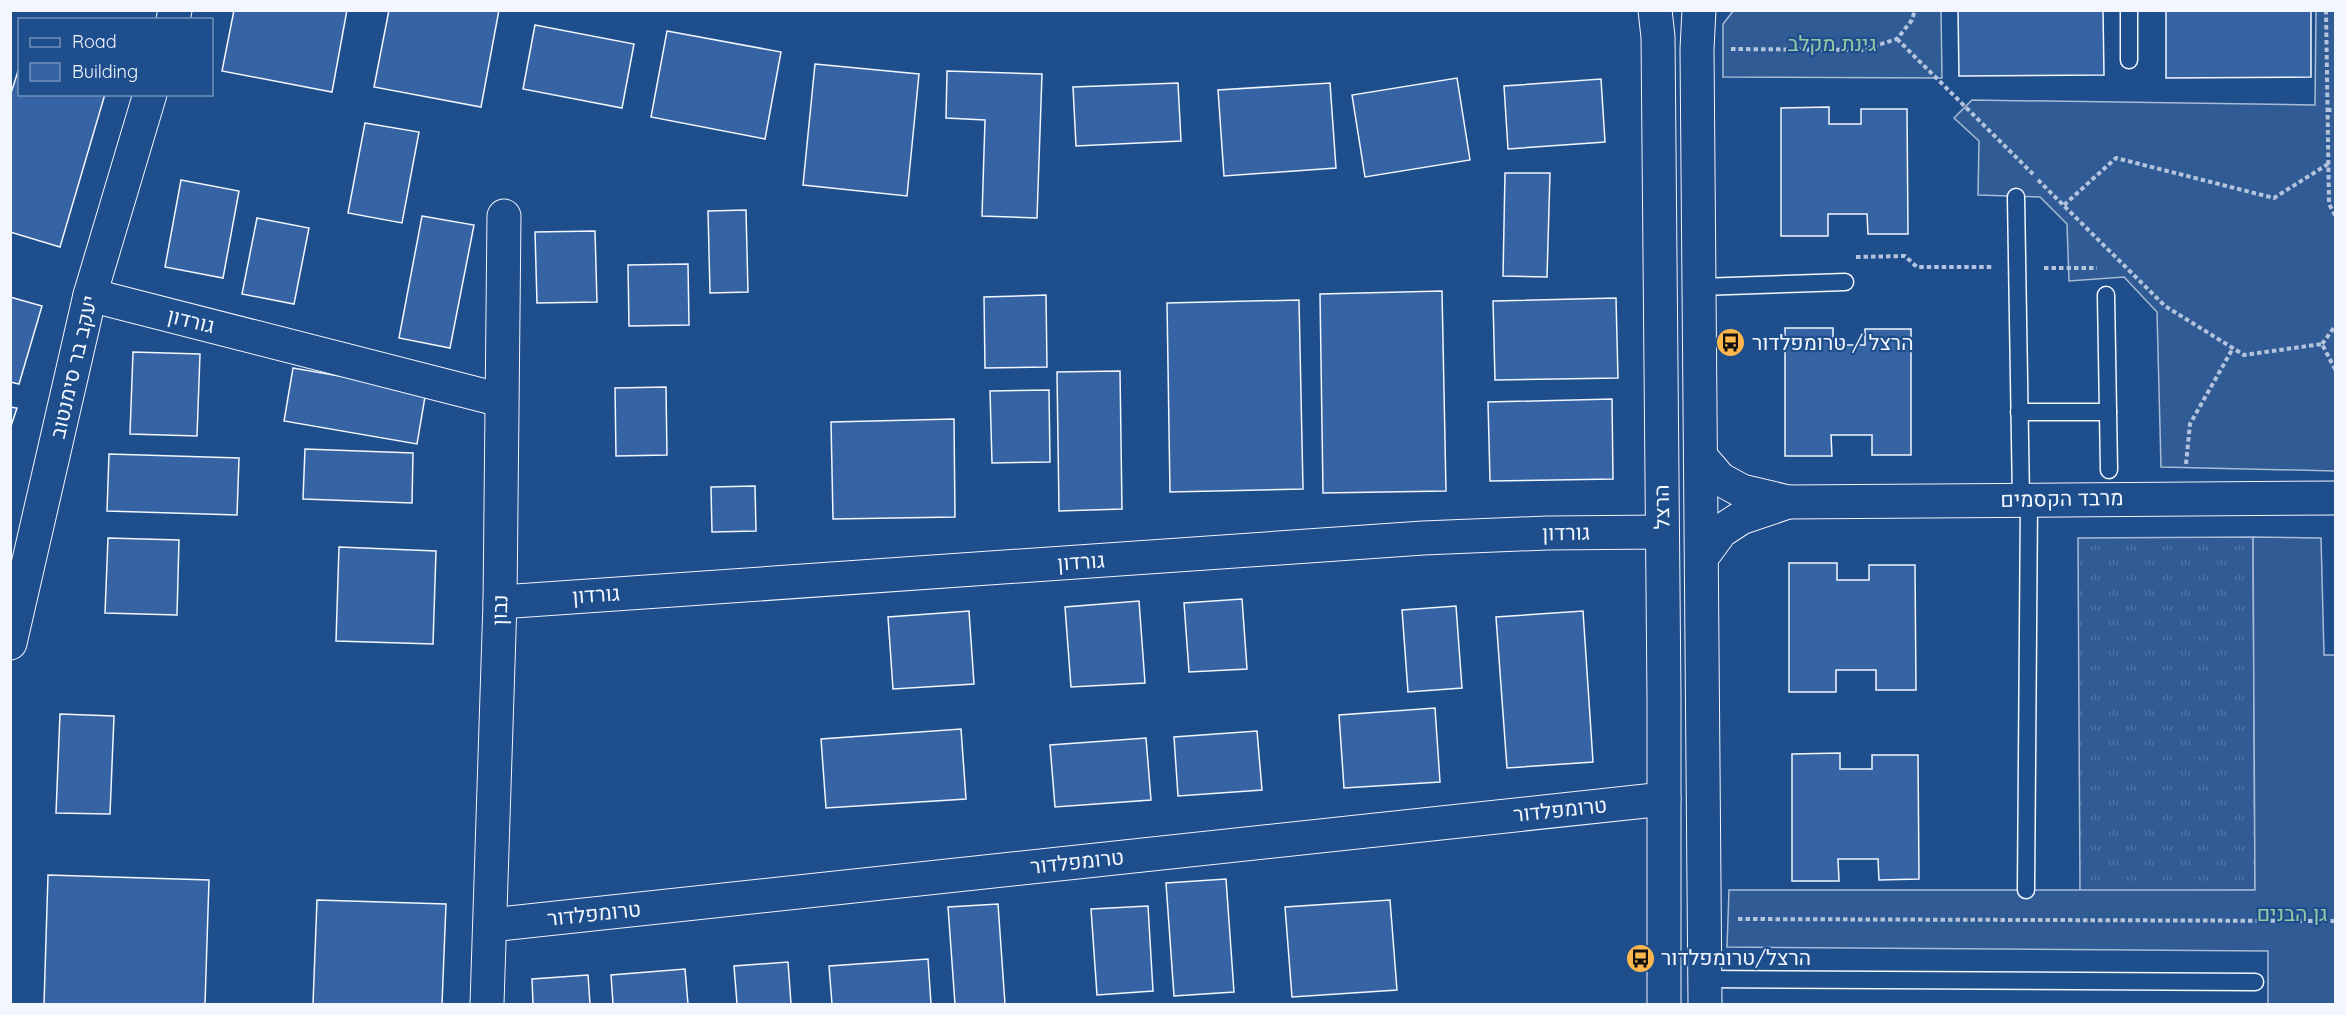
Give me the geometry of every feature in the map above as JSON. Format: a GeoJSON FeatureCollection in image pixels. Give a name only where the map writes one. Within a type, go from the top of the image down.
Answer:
{"type":"FeatureCollection","features":[{"type":"Feature","properties":{"kind":"street","name":"הרצל"},"geometry":{"type":"LineString","coordinates":[[1655,10],[1658,37],[1664,1005]]}},
{"type":"Feature","properties":{"kind":"street","name":"הרצל"},"geometry":{"type":"LineString","coordinates":[[1699,10],[1697,49],[1705,992]]}},
{"type":"Feature","properties":{"kind":"street","name":"יעקב בר סימנטוב"},"geometry":{"type":"LineString","coordinates":[[10,643],[90,295],[149,96]]}},
{"type":"Feature","properties":{"kind":"street","name":"נבון"},"geometry":{"type":"LineString","coordinates":[[487,1005],[500,602],[504,216]]}},
{"type":"Feature","properties":{"kind":"street","name":"גורדון"},"geometry":{"type":"LineString","coordinates":[[90,295],[501,400]]}},
{"type":"Feature","properties":{"kind":"street","name":"מרבד הקסמים"},"geometry":{"type":"LineString","coordinates":[[1701,457],[1720,479],[1742,491],[1788,502],[2336,498]]}},
{"type":"Feature","properties":{"kind":"street","name":"מרבד הקסמים"},"geometry":{"type":"LineString","coordinates":[[1702,557],[1721,531],[1741,518],[1788,502]]}},
{"type":"Feature","properties":{"kind":"street","name":"גורדון"},"geometry":{"type":"LineString","coordinates":[[500,602],[1423,538],[1547,533],[1662,532]]}},
{"type":"Feature","properties":{"kind":"street","name":"טרומפלדור"},"geometry":{"type":"LineString","coordinates":[[490,925],[1664,799]]}},
{"type":"Feature","properties":{"kind":"lane"},"geometry":{"type":"LineString","coordinates":[[2129,10],[2129,60]]}},
{"type":"Feature","properties":{"kind":"lane"},"geometry":{"type":"LineString","coordinates":[[2016,197],[2019,412],[2025,500],[2026,890]]}},
{"type":"Feature","properties":{"kind":"lane"},"geometry":{"type":"LineString","coordinates":[[1700,287],[1845,282]]}},
{"type":"Feature","properties":{"kind":"lane"},"geometry":{"type":"LineString","coordinates":[[2106,295],[2109,470]]}},
{"type":"Feature","properties":{"kind":"lane"},"geometry":{"type":"LineString","coordinates":[[2019,412],[2108,412]]}},
{"type":"Feature","properties":{"kind":"lane"},"geometry":{"type":"LineString","coordinates":[[1705,992],[2255,982]]}},
{"type":"Feature","properties":{"kind":"path"},"geometry":{"type":"LineString","coordinates":[[1697,49],[1862,50],[1898,39],[1912,20],[1915,10]]}},
{"type":"Feature","properties":{"kind":"path"},"geometry":{"type":"LineString","coordinates":[[2326,10],[2329,204],[2336,217]]}},
{"type":"Feature","properties":{"kind":"path"},"geometry":{"type":"LineString","coordinates":[[1898,39],[2165,306],[2244,355],[2322,344],[2336,325]]}},
{"type":"Feature","properties":{"kind":"path"},"geometry":{"type":"LineString","coordinates":[[2327,110],[2336,110]]}},
{"type":"Feature","properties":{"kind":"path"},"geometry":{"type":"LineString","coordinates":[[2064,205],[2116,158],[2274,198],[2328,164]]}},
{"type":"Feature","properties":{"kind":"path"},"geometry":{"type":"LineString","coordinates":[[1848,257],[1905,256],[1917,267],[2105,268]]}},
{"type":"Feature","properties":{"kind":"path"},"geometry":{"type":"LineString","coordinates":[[2116,268],[2127,269]]}},
{"type":"Feature","properties":{"kind":"path"},"geometry":{"type":"LineString","coordinates":[[2322,344],[2336,371]]}},
{"type":"Feature","properties":{"kind":"path"},"geometry":{"type":"LineString","coordinates":[[2183,498],[2190,424],[2233,348]]}},
{"type":"Feature","properties":{"kind":"path"},"geometry":{"type":"LineString","coordinates":[[1704,919],[2336,921]]}},
{"type":"Feature","properties":{"kind":"green space"},"geometry":{"type":"Polygon","coordinates":[[[2253,537],[2255,890],[2080,892],[2078,538],[2253,537]]]}},
{"type":"Feature","properties":{"kind":"shaded area","name":"גינת מקלב"},"geometry":{"type":"Polygon","coordinates":[[[1734,10],[1941,11],[1942,78],[1723,77],[1723,24],[1734,10]]]}},
{"type":"Feature","properties":{"kind":"shaded area"},"geometry":{"type":"Polygon","coordinates":[[[2316,11],[2335,11],[2335,471],[2161,467],[2157,312],[2124,277],[2069,281],[2067,224],[2040,197],[1978,195],[1979,141],[1954,118],[1972,100],[2315,105],[2316,11]]]}},
{"type":"Feature","properties":{"kind":"shaded area","name":"גן הבנים"},"geometry":{"type":"Polygon","coordinates":[[[2253,537],[2321,538],[2324,655],[2336,655],[2335,1004],[2268,1004],[2268,951],[1727,947],[1729,890],[2255,890],[2253,537]]]}},
{"type":"Feature","properties":{"kind":"building"},"geometry":{"type":"Polygon","coordinates":[[[234,10],[347,10],[332,92],[222,71],[234,10]]]}},
{"type":"Feature","properties":{"kind":"building"},"geometry":{"type":"Polygon","coordinates":[[[389,10],[499,10],[481,107],[374,87],[389,10]]]}},
{"type":"Feature","properties":{"kind":"building"},"geometry":{"type":"Polygon","coordinates":[[[1958,10],[2103,10],[2104,75],[1959,76],[1958,10]]]}},
{"type":"Feature","properties":{"kind":"building"},"geometry":{"type":"Polygon","coordinates":[[[2166,10],[2311,10],[2311,77],[2166,78],[2166,10]]]}},
{"type":"Feature","properties":{"kind":"building"},"geometry":{"type":"Polygon","coordinates":[[[535,25],[634,44],[622,108],[523,89],[535,25]]]}},
{"type":"Feature","properties":{"kind":"building"},"geometry":{"type":"Polygon","coordinates":[[[667,31],[781,52],[765,139],[651,117],[667,31]]]}},
{"type":"Feature","properties":{"kind":"building"},"geometry":{"type":"Polygon","coordinates":[[[815,64],[919,74],[907,196],[803,185],[815,64]]]}},
{"type":"Feature","properties":{"kind":"building"},"geometry":{"type":"Polygon","coordinates":[[[18,71],[18,96],[104,96],[60,247],[10,232],[10,96],[18,71]]]}},
{"type":"Feature","properties":{"kind":"building"},"geometry":{"type":"Polygon","coordinates":[[[947,71],[1042,74],[1037,218],[982,216],[985,120],[946,118],[947,71]]]}},
{"type":"Feature","properties":{"kind":"building"},"geometry":{"type":"Polygon","coordinates":[[[1457,78],[1470,160],[1365,177],[1352,95],[1457,78]]]}},
{"type":"Feature","properties":{"kind":"building"},"geometry":{"type":"Polygon","coordinates":[[[1601,79],[1605,142],[1508,149],[1504,86],[1601,79]]]}},
{"type":"Feature","properties":{"kind":"building"},"geometry":{"type":"Polygon","coordinates":[[[1178,83],[1181,141],[1076,146],[1073,87],[1178,83]]]}},
{"type":"Feature","properties":{"kind":"building"},"geometry":{"type":"Polygon","coordinates":[[[1330,83],[1336,168],[1224,176],[1218,90],[1330,83]]]}},
{"type":"Feature","properties":{"kind":"building"},"geometry":{"type":"Polygon","coordinates":[[[1829,107],[1829,124],[1861,124],[1861,109],[1907,109],[1908,234],[1868,234],[1867,214],[1828,214],[1828,236],[1781,236],[1781,108],[1829,107]]]}},
{"type":"Feature","properties":{"kind":"building"},"geometry":{"type":"Polygon","coordinates":[[[365,123],[419,132],[402,223],[348,213],[365,123]]]}},
{"type":"Feature","properties":{"kind":"building"},"geometry":{"type":"Polygon","coordinates":[[[1505,173],[1550,173],[1547,277],[1503,276],[1505,173]]]}},
{"type":"Feature","properties":{"kind":"building"},"geometry":{"type":"Polygon","coordinates":[[[181,180],[239,191],[223,278],[165,267],[181,180]]]}},
{"type":"Feature","properties":{"kind":"building"},"geometry":{"type":"Polygon","coordinates":[[[746,210],[748,292],[710,293],[708,211],[746,210]]]}},
{"type":"Feature","properties":{"kind":"building"},"geometry":{"type":"Polygon","coordinates":[[[422,216],[474,225],[450,348],[399,338],[422,216]]]}},
{"type":"Feature","properties":{"kind":"building"},"geometry":{"type":"Polygon","coordinates":[[[257,218],[309,228],[294,304],[242,294],[257,218]]]}},
{"type":"Feature","properties":{"kind":"building"},"geometry":{"type":"Polygon","coordinates":[[[595,231],[597,302],[537,303],[535,232],[595,231]]]}},
{"type":"Feature","properties":{"kind":"building"},"geometry":{"type":"Polygon","coordinates":[[[688,264],[689,325],[629,326],[628,265],[688,264]]]}},
{"type":"Feature","properties":{"kind":"building"},"geometry":{"type":"Polygon","coordinates":[[[1442,291],[1446,491],[1323,493],[1320,294],[1442,291]]]}},
{"type":"Feature","properties":{"kind":"building"},"geometry":{"type":"Polygon","coordinates":[[[1046,295],[1047,367],[985,368],[984,297],[1046,295]]]}},
{"type":"Feature","properties":{"kind":"building"},"geometry":{"type":"Polygon","coordinates":[[[10,297],[42,306],[19,384],[10,382],[10,297]]]}},
{"type":"Feature","properties":{"kind":"building"},"geometry":{"type":"Polygon","coordinates":[[[1616,298],[1618,378],[1495,380],[1493,301],[1616,298]]]}},
{"type":"Feature","properties":{"kind":"building"},"geometry":{"type":"Polygon","coordinates":[[[1299,300],[1303,489],[1170,492],[1167,303],[1299,300]]]}},
{"type":"Feature","properties":{"kind":"building"},"geometry":{"type":"Polygon","coordinates":[[[1785,328],[1833,328],[1833,345],[1865,345],[1865,329],[1911,329],[1911,455],[1872,455],[1872,435],[1831,435],[1832,456],[1785,456],[1785,328]]]}},
{"type":"Feature","properties":{"kind":"building"},"geometry":{"type":"Polygon","coordinates":[[[133,352],[200,354],[197,436],[130,434],[133,352]]]}},
{"type":"Feature","properties":{"kind":"building"},"geometry":{"type":"Polygon","coordinates":[[[293,368],[426,391],[417,444],[284,421],[293,368]]]}},
{"type":"Feature","properties":{"kind":"building"},"geometry":{"type":"Polygon","coordinates":[[[1120,371],[1122,509],[1059,511],[1057,372],[1120,371]]]}},
{"type":"Feature","properties":{"kind":"building"},"geometry":{"type":"Polygon","coordinates":[[[666,387],[667,455],[616,456],[615,388],[666,387]]]}},
{"type":"Feature","properties":{"kind":"building"},"geometry":{"type":"Polygon","coordinates":[[[1049,390],[1050,462],[992,463],[990,391],[1049,390]]]}},
{"type":"Feature","properties":{"kind":"building"},"geometry":{"type":"Polygon","coordinates":[[[1612,399],[1613,479],[1490,481],[1488,402],[1612,399]]]}},
{"type":"Feature","properties":{"kind":"building"},"geometry":{"type":"Polygon","coordinates":[[[10,407],[17,408],[10,429],[10,407]]]}},
{"type":"Feature","properties":{"kind":"building"},"geometry":{"type":"Polygon","coordinates":[[[954,419],[955,517],[833,519],[831,422],[954,419]]]}},
{"type":"Feature","properties":{"kind":"building"},"geometry":{"type":"Polygon","coordinates":[[[305,449],[413,453],[412,503],[303,499],[305,449]]]}},
{"type":"Feature","properties":{"kind":"building"},"geometry":{"type":"Polygon","coordinates":[[[109,454],[239,458],[237,515],[107,511],[109,454]]]}},
{"type":"Feature","properties":{"kind":"building"},"geometry":{"type":"Polygon","coordinates":[[[755,486],[756,531],[712,532],[711,487],[755,486]]]}},
{"type":"Feature","properties":{"kind":"building"},"geometry":{"type":"Polygon","coordinates":[[[108,538],[179,540],[177,615],[105,613],[108,538]]]}},
{"type":"Feature","properties":{"kind":"building"},"geometry":{"type":"Polygon","coordinates":[[[339,547],[436,551],[433,644],[336,641],[339,547]]]}},
{"type":"Feature","properties":{"kind":"building"},"geometry":{"type":"Polygon","coordinates":[[[1789,563],[1837,563],[1837,580],[1869,580],[1869,565],[1915,565],[1916,690],[1876,690],[1876,670],[1836,670],[1836,692],[1789,692],[1789,563]]]}},
{"type":"Feature","properties":{"kind":"building"},"geometry":{"type":"Polygon","coordinates":[[[1242,599],[1247,669],[1189,672],[1184,603],[1242,599]]]}},
{"type":"Feature","properties":{"kind":"building"},"geometry":{"type":"Polygon","coordinates":[[[1139,601],[1145,683],[1071,687],[1065,607],[1139,601]]]}},
{"type":"Feature","properties":{"kind":"building"},"geometry":{"type":"Polygon","coordinates":[[[1456,606],[1462,688],[1408,692],[1402,610],[1456,606]]]}},
{"type":"Feature","properties":{"kind":"building"},"geometry":{"type":"Polygon","coordinates":[[[969,611],[974,684],[893,689],[888,617],[969,611]]]}},
{"type":"Feature","properties":{"kind":"building"},"geometry":{"type":"Polygon","coordinates":[[[1583,611],[1593,762],[1507,768],[1496,617],[1583,611]]]}},
{"type":"Feature","properties":{"kind":"building"},"geometry":{"type":"Polygon","coordinates":[[[1435,708],[1440,782],[1344,788],[1339,715],[1435,708]]]}},
{"type":"Feature","properties":{"kind":"building"},"geometry":{"type":"Polygon","coordinates":[[[60,714],[114,716],[110,814],[56,813],[60,714]]]}},
{"type":"Feature","properties":{"kind":"building"},"geometry":{"type":"Polygon","coordinates":[[[961,729],[966,799],[826,808],[821,739],[961,729]]]}},
{"type":"Feature","properties":{"kind":"building"},"geometry":{"type":"Polygon","coordinates":[[[1257,731],[1262,790],[1178,796],[1174,737],[1257,731]]]}},
{"type":"Feature","properties":{"kind":"building"},"geometry":{"type":"Polygon","coordinates":[[[1146,738],[1151,800],[1055,807],[1050,745],[1146,738]]]}},
{"type":"Feature","properties":{"kind":"building"},"geometry":{"type":"Polygon","coordinates":[[[1840,753],[1840,769],[1872,769],[1872,755],[1918,755],[1919,879],[1879,880],[1878,859],[1838,859],[1839,881],[1792,881],[1792,754],[1840,753]]]}},
{"type":"Feature","properties":{"kind":"building"},"geometry":{"type":"Polygon","coordinates":[[[48,875],[209,880],[205,1004],[44,1004],[48,875]]]}},
{"type":"Feature","properties":{"kind":"building"},"geometry":{"type":"Polygon","coordinates":[[[1226,879],[1234,992],[1174,996],[1166,883],[1226,879]]]}},
{"type":"Feature","properties":{"kind":"building"},"geometry":{"type":"Polygon","coordinates":[[[317,900],[446,904],[442,1004],[313,1004],[317,900]]]}},
{"type":"Feature","properties":{"kind":"building"},"geometry":{"type":"Polygon","coordinates":[[[1390,900],[1397,990],[1292,997],[1285,907],[1390,900]]]}},
{"type":"Feature","properties":{"kind":"building"},"geometry":{"type":"Polygon","coordinates":[[[998,904],[1005,1004],[955,1004],[948,907],[998,904]]]}},
{"type":"Feature","properties":{"kind":"building"},"geometry":{"type":"Polygon","coordinates":[[[1148,906],[1153,991],[1097,995],[1091,909],[1148,906]]]}},
{"type":"Feature","properties":{"kind":"building"},"geometry":{"type":"Polygon","coordinates":[[[928,959],[931,1004],[832,1004],[829,966],[928,959]]]}},
{"type":"Feature","properties":{"kind":"building"},"geometry":{"type":"Polygon","coordinates":[[[788,962],[791,1004],[737,1004],[734,966],[788,962]]]}},
{"type":"Feature","properties":{"kind":"building"},"geometry":{"type":"Polygon","coordinates":[[[685,969],[688,1004],[613,1004],[611,975],[685,969]]]}},
{"type":"Feature","properties":{"kind":"building"},"geometry":{"type":"Polygon","coordinates":[[[588,975],[590,1004],[533,1004],[532,979],[588,975]]]}},
{"type":"Feature","properties":{"kind":"place","name":"הרצל / טרומפלדור"},"geometry":{"type":"Point","coordinates":[1731,343]}},
{"type":"Feature","properties":{"kind":"place","name":"הרצל/טרומפלדור"},"geometry":{"type":"Point","coordinates":[1640,958]}}]}
